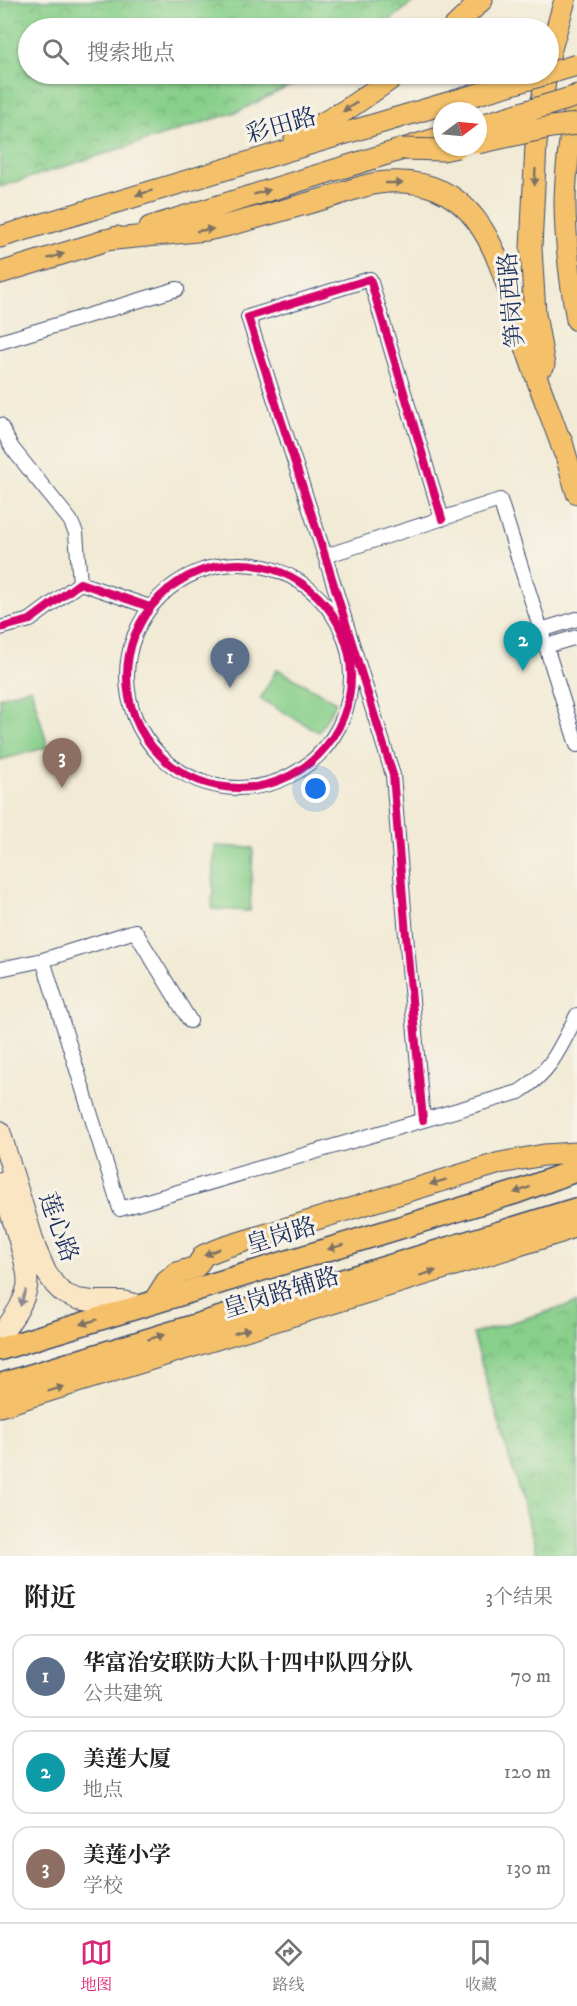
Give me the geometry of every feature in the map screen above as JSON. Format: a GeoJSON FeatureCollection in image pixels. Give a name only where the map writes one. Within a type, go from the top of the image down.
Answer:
{"type":"FeatureCollection","features":[{"type":"Feature","properties":{"kind":"highway","name":"皇岗路"},"geometry":{"type":"LineString","coordinates":[[0,1349],[517,1192],[577,1170]]}},
{"type":"Feature","properties":{"kind":"highway"},"geometry":{"type":"LineString","coordinates":[[0,1385],[577,1209]]}},
{"type":"Feature","properties":{"kind":"main road"},"geometry":{"type":"LineString","coordinates":[[463,18],[482,0]]}},
{"type":"Feature","properties":{"kind":"main road"},"geometry":{"type":"LineString","coordinates":[[559,22],[565,0]]}},
{"type":"Feature","properties":{"kind":"main road","name":"彩田路"},"geometry":{"type":"LineString","coordinates":[[559,70],[577,65]]}},
{"type":"Feature","properties":{"kind":"main road"},"geometry":{"type":"LineString","coordinates":[[240,164],[320,125],[384,84]]}},
{"type":"Feature","properties":{"kind":"main road","name":"彩田路"},"geometry":{"type":"LineString","coordinates":[[0,237],[512,84]]}},
{"type":"Feature","properties":{"kind":"main road","name":"笋岗西路"},"geometry":{"type":"LineString","coordinates":[[544,84],[536,144],[531,248],[532,280],[540,348],[552,406],[577,493]]}},
{"type":"Feature","properties":{"kind":"main road"},"geometry":{"type":"LineString","coordinates":[[487,123],[577,95],[569,146],[565,200],[567,251],[577,320]]}},
{"type":"Feature","properties":{"kind":"main road"},"geometry":{"type":"LineString","coordinates":[[487,141],[551,127],[577,124]]}},
{"type":"Feature","properties":{"kind":"main road"},"geometry":{"type":"LineString","coordinates":[[0,273],[433,140]]}},
{"type":"Feature","properties":{"kind":"main road"},"geometry":{"type":"LineString","coordinates":[[401,149],[433,150]]}},
{"type":"Feature","properties":{"kind":"main road"},"geometry":{"type":"LineString","coordinates":[[105,240],[207,230],[378,183],[411,183],[436,189],[458,201],[481,224],[495,250],[531,361],[564,452]]}},
{"type":"Feature","properties":{"kind":"main road"},"geometry":{"type":"LineString","coordinates":[[567,251],[572,209],[577,195]]}},
{"type":"Feature","properties":{"kind":"main road","name":"莲心路"},"geometry":{"type":"LineString","coordinates":[[0,1131],[36,1249],[54,1286],[77,1299],[148,1304]]}},
{"type":"Feature","properties":{"kind":"main road"},"geometry":{"type":"LineString","coordinates":[[148,1304],[166,1282],[177,1273],[196,1267],[204,1255],[225,1247],[500,1163],[544,1155],[577,1153]]}},
{"type":"Feature","properties":{"kind":"main road","name":"莲心路"},"geometry":{"type":"LineString","coordinates":[[0,1182],[22,1253],[27,1286],[21,1306],[0,1337]]}},
{"type":"Feature","properties":{"kind":"main road","name":"皇岗路辅路"},"geometry":{"type":"LineString","coordinates":[[0,1406],[561,1232],[577,1225]]}},
{"type":"Feature","properties":{"kind":"street"},"geometry":{"type":"LineString","coordinates":[[423,1120],[405,935],[393,775],[248,317],[369,279],[442,519]]}},
{"type":"Feature","properties":{"kind":"street"},"geometry":{"type":"LineString","coordinates":[[0,342],[177,289]]}},
{"type":"Feature","properties":{"kind":"street"},"geometry":{"type":"LineString","coordinates":[[0,425],[12,448],[70,520],[76,533],[80,583]]}},
{"type":"Feature","properties":{"kind":"street"},"geometry":{"type":"LineString","coordinates":[[325,556],[500,500],[577,745]]}},
{"type":"Feature","properties":{"kind":"street"},"geometry":{"type":"LineString","coordinates":[[247,563],[283,572],[314,592],[337,620],[350,655],[351,692],[340,727],[318,757],[288,778],[253,789],[216,787],[182,774],[153,749],[134,716],[127,678],[132,641],[150,607],[177,582],[210,567],[247,563]]}},
{"type":"Feature","properties":{"kind":"street"},"geometry":{"type":"LineString","coordinates":[[80,583],[150,607]]}},
{"type":"Feature","properties":{"kind":"street"},"geometry":{"type":"LineString","coordinates":[[0,628],[30,620],[80,583]]}},
{"type":"Feature","properties":{"kind":"street"},"geometry":{"type":"LineString","coordinates":[[541,630],[577,619]]}},
{"type":"Feature","properties":{"kind":"street"},"geometry":{"type":"LineString","coordinates":[[546,646],[577,637]]}},
{"type":"Feature","properties":{"kind":"street"},"geometry":{"type":"LineString","coordinates":[[0,969],[43,960],[135,931],[190,1021]]}},
{"type":"Feature","properties":{"kind":"street"},"geometry":{"type":"LineString","coordinates":[[43,960],[120,1209],[519,1092],[535,1082],[552,1063],[577,1015]]}},
{"type":"Feature","properties":{"kind":"green space"},"geometry":{"type":"Polygon","coordinates":[[[0,0],[415,0],[393,18],[18,18],[18,84],[294,84],[239,111],[0,187],[0,0]]]}},
{"type":"Feature","properties":{"kind":"green space"},"geometry":{"type":"Polygon","coordinates":[[[277,669],[336,702],[319,732],[260,699],[277,669]]]}},
{"type":"Feature","properties":{"kind":"green space"},"geometry":{"type":"Polygon","coordinates":[[[31,688],[48,747],[0,760],[0,697],[31,688]]]}},
{"type":"Feature","properties":{"kind":"green space"},"geometry":{"type":"Polygon","coordinates":[[[215,846],[253,848],[250,911],[212,909],[215,846]]]}},
{"type":"Feature","properties":{"kind":"green space"},"geometry":{"type":"Polygon","coordinates":[[[577,1303],[577,1556],[538,1556],[473,1334],[577,1303]]]}},
{"type":"Feature","properties":{"kind":"cycle path"},"geometry":{"type":"LineString","coordinates":[[423,1120],[393,775],[248,317],[370,279],[442,519]]}},
{"type":"Feature","properties":{"kind":"cycle path"},"geometry":{"type":"LineString","coordinates":[[239,564],[261,566],[292,577],[318,597],[338,623],[349,654],[351,676],[349,698],[338,729],[318,755],[292,775],[261,786],[239,788],[217,786],[186,775],[160,755],[140,729],[129,698],[127,676],[129,654],[140,623],[160,597],[186,577],[217,566],[239,564]]}},
{"type":"Feature","properties":{"kind":"cycle path"},"geometry":{"type":"LineString","coordinates":[[0,628],[30,620],[80,583],[150,607]]}},
{"type":"Feature","properties":{"kind":"place","name":"美莲大厦"},"geometry":{"type":"Point","coordinates":[523,671]}},
{"type":"Feature","properties":{"kind":"place","name":"华富治安联防大队十四中队四分队"},"geometry":{"type":"Point","coordinates":[230,688]}},
{"type":"Feature","properties":{"kind":"place","name":"美莲小学"},"geometry":{"type":"Point","coordinates":[62,788]}}]}
